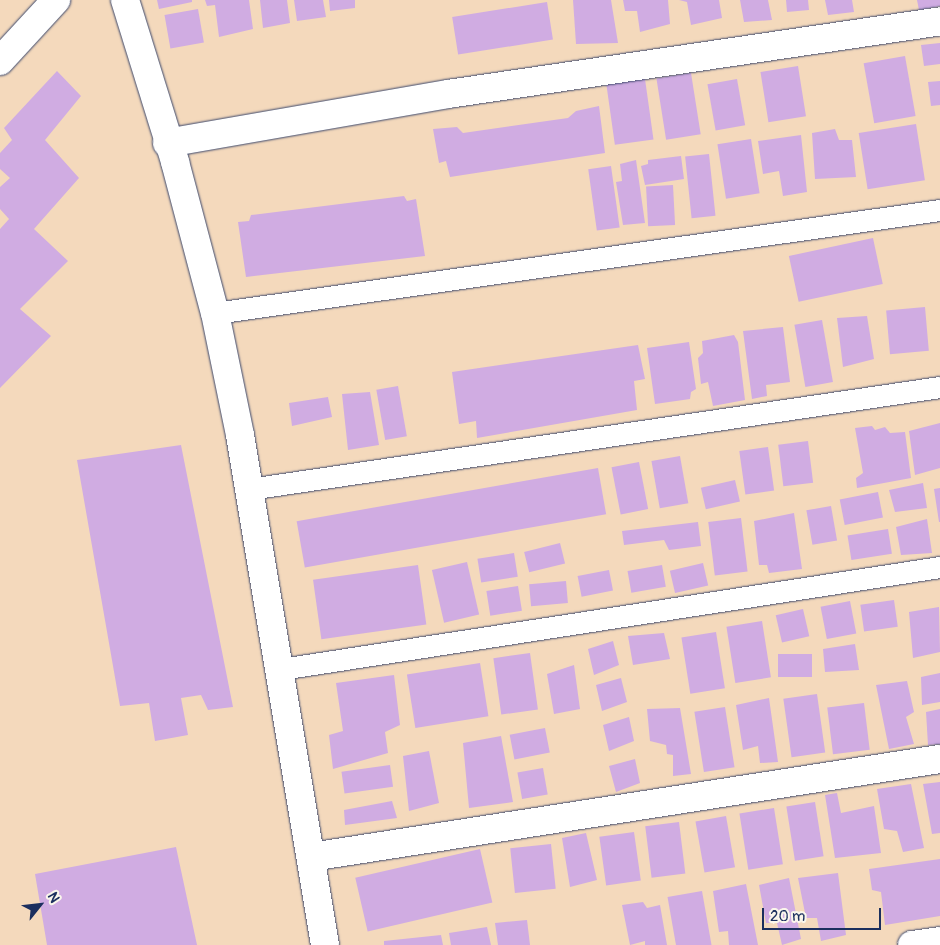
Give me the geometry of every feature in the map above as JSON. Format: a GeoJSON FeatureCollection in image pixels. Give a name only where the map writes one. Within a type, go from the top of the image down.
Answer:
{"type":"FeatureCollection","features":[{"type":"Feature","properties":{"kind":"street"},"geometry":{"type":"LineString","coordinates":[[0,61],[56,0]]}},
{"type":"Feature","properties":{"kind":"street"},"geometry":{"type":"LineString","coordinates":[[124,0],[215,314],[281,669],[325,945]]}},
{"type":"Feature","properties":{"kind":"street"},"geometry":{"type":"LineString","coordinates":[[167,143],[448,94],[940,21]]}},
{"type":"Feature","properties":{"kind":"street"},"geometry":{"type":"LineString","coordinates":[[311,857],[940,759]]}},
{"type":"Feature","properties":{"kind":"street"},"geometry":{"type":"LineString","coordinates":[[912,945],[940,941]]}},
{"type":"Feature","properties":{"kind":"lane"},"geometry":{"type":"LineString","coordinates":[[215,314],[940,210]]}},
{"type":"Feature","properties":{"kind":"lane"},"geometry":{"type":"LineString","coordinates":[[249,489],[940,387]]}},
{"type":"Feature","properties":{"kind":"lane"},"geometry":{"type":"LineString","coordinates":[[281,669],[940,567]]}},
{"type":"Feature","properties":{"kind":"building"},"geometry":{"type":"Polygon","coordinates":[[[157,0],[192,0],[192,2],[159,9],[157,0]]]}},
{"type":"Feature","properties":{"kind":"building"},"geometry":{"type":"Polygon","coordinates":[[[205,0],[249,0],[253,29],[219,37],[215,5],[207,6],[205,0]]]}},
{"type":"Feature","properties":{"kind":"building"},"geometry":{"type":"Polygon","coordinates":[[[260,0],[287,0],[290,23],[263,28],[260,0]]]}},
{"type":"Feature","properties":{"kind":"building"},"geometry":{"type":"Polygon","coordinates":[[[294,0],[323,0],[326,17],[297,21],[294,0]]]}},
{"type":"Feature","properties":{"kind":"building"},"geometry":{"type":"Polygon","coordinates":[[[329,0],[355,0],[355,8],[330,11],[329,0]]]}},
{"type":"Feature","properties":{"kind":"building"},"geometry":{"type":"Polygon","coordinates":[[[573,0],[611,0],[618,43],[576,44],[573,0]]]}},
{"type":"Feature","properties":{"kind":"building"},"geometry":{"type":"Polygon","coordinates":[[[623,0],[668,0],[670,24],[640,32],[637,11],[625,11],[623,0]]]}},
{"type":"Feature","properties":{"kind":"building"},"geometry":{"type":"Polygon","coordinates":[[[679,0],[719,0],[722,18],[691,25],[687,2],[679,0]]]}},
{"type":"Feature","properties":{"kind":"building"},"geometry":{"type":"Polygon","coordinates":[[[740,0],[768,0],[772,20],[744,22],[740,0]]]}},
{"type":"Feature","properties":{"kind":"building"},"geometry":{"type":"Polygon","coordinates":[[[786,0],[808,0],[809,10],[787,12],[786,0]]]}},
{"type":"Feature","properties":{"kind":"building"},"geometry":{"type":"Polygon","coordinates":[[[825,0],[852,0],[854,12],[828,15],[825,0]]]}},
{"type":"Feature","properties":{"kind":"building"},"geometry":{"type":"Polygon","coordinates":[[[917,0],[940,0],[940,6],[919,10],[917,0]]]}},
{"type":"Feature","properties":{"kind":"building"},"geometry":{"type":"Polygon","coordinates":[[[547,2],[553,40],[458,55],[452,17],[547,2]]]}},
{"type":"Feature","properties":{"kind":"building"},"geometry":{"type":"Polygon","coordinates":[[[198,9],[204,42],[170,48],[165,15],[198,9]]]}},
{"type":"Feature","properties":{"kind":"building"},"geometry":{"type":"Polygon","coordinates":[[[940,43],[940,64],[924,66],[921,45],[940,43]]]}},
{"type":"Feature","properties":{"kind":"building"},"geometry":{"type":"Polygon","coordinates":[[[905,56],[916,116],[874,123],[864,63],[905,56]]]}},
{"type":"Feature","properties":{"kind":"building"},"geometry":{"type":"Polygon","coordinates":[[[798,66],[806,116],[768,122],[760,72],[798,66]]]}},
{"type":"Feature","properties":{"kind":"building"},"geometry":{"type":"Polygon","coordinates":[[[57,71],[81,96],[45,140],[79,178],[34,229],[68,261],[20,309],[51,336],[0,388],[0,229],[9,219],[0,209],[0,187],[10,178],[0,169],[0,153],[12,140],[4,128],[57,71]]]}},
{"type":"Feature","properties":{"kind":"building"},"geometry":{"type":"Polygon","coordinates":[[[691,73],[701,134],[666,140],[656,78],[691,73]]]}},
{"type":"Feature","properties":{"kind":"building"},"geometry":{"type":"Polygon","coordinates":[[[645,79],[653,139],[615,145],[606,84],[645,79]]]}},
{"type":"Feature","properties":{"kind":"building"},"geometry":{"type":"Polygon","coordinates":[[[737,79],[745,125],[716,130],[707,84],[737,79]]]}},
{"type":"Feature","properties":{"kind":"building"},"geometry":{"type":"Polygon","coordinates":[[[940,81],[940,105],[931,106],[928,82],[940,81]]]}},
{"type":"Feature","properties":{"kind":"building"},"geometry":{"type":"Polygon","coordinates":[[[599,106],[605,153],[450,177],[446,161],[439,163],[433,129],[457,127],[463,133],[568,118],[576,111],[599,106]]]}},
{"type":"Feature","properties":{"kind":"building"},"geometry":{"type":"Polygon","coordinates":[[[916,124],[925,180],[868,189],[859,133],[916,124]]]}},
{"type":"Feature","properties":{"kind":"building"},"geometry":{"type":"Polygon","coordinates":[[[835,129],[839,140],[852,140],[856,177],[815,179],[812,133],[835,129]]]}},
{"type":"Feature","properties":{"kind":"building"},"geometry":{"type":"Polygon","coordinates":[[[801,135],[807,192],[783,196],[779,171],[763,174],[758,141],[801,135]]]}},
{"type":"Feature","properties":{"kind":"building"},"geometry":{"type":"Polygon","coordinates":[[[751,139],[760,193],[726,199],[717,144],[751,139]]]}},
{"type":"Feature","properties":{"kind":"building"},"geometry":{"type":"Polygon","coordinates":[[[709,154],[715,216],[692,218],[685,157],[709,154]]]}},
{"type":"Feature","properties":{"kind":"building"},"geometry":{"type":"Polygon","coordinates":[[[681,156],[684,179],[645,185],[641,166],[648,164],[648,160],[681,156]]]}},
{"type":"Feature","properties":{"kind":"building"},"geometry":{"type":"Polygon","coordinates":[[[636,160],[645,223],[623,225],[616,182],[622,181],[620,164],[636,160]]]}},
{"type":"Feature","properties":{"kind":"building"},"geometry":{"type":"Polygon","coordinates":[[[611,166],[620,227],[597,231],[588,169],[611,166]]]}},
{"type":"Feature","properties":{"kind":"building"},"geometry":{"type":"Polygon","coordinates":[[[673,185],[675,225],[648,226],[646,186],[673,185]]]}},
{"type":"Feature","properties":{"kind":"building"},"geometry":{"type":"Polygon","coordinates":[[[404,196],[407,201],[416,199],[425,256],[246,277],[238,222],[249,221],[251,215],[404,196]]]}},
{"type":"Feature","properties":{"kind":"building"},"geometry":{"type":"Polygon","coordinates":[[[873,238],[883,284],[799,302],[789,256],[873,238]]]}},
{"type":"Feature","properties":{"kind":"building"},"geometry":{"type":"Polygon","coordinates":[[[925,307],[929,351],[890,354],[886,310],[925,307]]]}},
{"type":"Feature","properties":{"kind":"building"},"geometry":{"type":"Polygon","coordinates":[[[867,316],[874,359],[843,367],[837,318],[867,316]]]}},
{"type":"Feature","properties":{"kind":"building"},"geometry":{"type":"Polygon","coordinates":[[[822,320],[833,382],[805,387],[794,325],[822,320]]]}},
{"type":"Feature","properties":{"kind":"building"},"geometry":{"type":"Polygon","coordinates":[[[783,327],[790,382],[766,385],[767,396],[752,399],[743,331],[783,327]]]}},
{"type":"Feature","properties":{"kind":"building"},"geometry":{"type":"Polygon","coordinates":[[[734,335],[738,342],[745,400],[713,406],[708,382],[701,384],[698,358],[703,353],[702,341],[734,335]]]}},
{"type":"Feature","properties":{"kind":"building"},"geometry":{"type":"Polygon","coordinates":[[[689,342],[696,389],[691,392],[690,399],[655,404],[647,348],[689,342]]]}},
{"type":"Feature","properties":{"kind":"building"},"geometry":{"type":"Polygon","coordinates":[[[638,345],[645,379],[634,381],[637,410],[477,438],[476,421],[459,424],[452,372],[638,345]]]}},
{"type":"Feature","properties":{"kind":"building"},"geometry":{"type":"Polygon","coordinates":[[[398,386],[407,436],[385,440],[376,390],[398,386]]]}},
{"type":"Feature","properties":{"kind":"building"},"geometry":{"type":"Polygon","coordinates":[[[370,392],[379,445],[348,450],[342,394],[370,392]]]}},
{"type":"Feature","properties":{"kind":"building"},"geometry":{"type":"Polygon","coordinates":[[[328,397],[332,417],[292,426],[289,403],[328,397]]]}},
{"type":"Feature","properties":{"kind":"building"},"geometry":{"type":"Polygon","coordinates":[[[940,423],[940,468],[915,475],[909,431],[940,423]]]}},
{"type":"Feature","properties":{"kind":"building"},"geometry":{"type":"Polygon","coordinates":[[[872,426],[875,430],[885,427],[890,433],[905,432],[911,478],[857,488],[856,478],[863,473],[855,428],[872,426]]]}},
{"type":"Feature","properties":{"kind":"building"},"geometry":{"type":"Polygon","coordinates":[[[808,441],[813,483],[783,486],[778,445],[808,441]]]}},
{"type":"Feature","properties":{"kind":"building"},"geometry":{"type":"Polygon","coordinates":[[[181,445],[233,707],[208,710],[201,695],[181,698],[188,735],[155,741],[149,703],[120,706],[77,460],[181,445]]]}},
{"type":"Feature","properties":{"kind":"building"},"geometry":{"type":"Polygon","coordinates":[[[768,447],[774,491],[745,495],[739,451],[768,447]]]}},
{"type":"Feature","properties":{"kind":"building"},"geometry":{"type":"Polygon","coordinates":[[[680,456],[688,503],[660,508],[651,461],[680,456]]]}},
{"type":"Feature","properties":{"kind":"building"},"geometry":{"type":"Polygon","coordinates":[[[639,462],[648,509],[621,514],[612,467],[639,462]]]}},
{"type":"Feature","properties":{"kind":"building"},"geometry":{"type":"Polygon","coordinates":[[[598,468],[606,514],[305,567],[297,521],[598,468]]]}},
{"type":"Feature","properties":{"kind":"building"},"geometry":{"type":"Polygon","coordinates":[[[735,480],[740,501],[706,509],[701,488],[735,480]]]}},
{"type":"Feature","properties":{"kind":"building"},"geometry":{"type":"Polygon","coordinates":[[[923,483],[927,508],[895,512],[889,490],[923,483]]]}},
{"type":"Feature","properties":{"kind":"building"},"geometry":{"type":"Polygon","coordinates":[[[940,488],[940,522],[939,522],[934,489],[940,488]]]}},
{"type":"Feature","properties":{"kind":"building"},"geometry":{"type":"Polygon","coordinates":[[[878,492],[883,518],[845,525],[840,499],[878,492]]]}},
{"type":"Feature","properties":{"kind":"building"},"geometry":{"type":"Polygon","coordinates":[[[831,506],[837,540],[812,545],[806,510],[831,506]]]}},
{"type":"Feature","properties":{"kind":"building"},"geometry":{"type":"Polygon","coordinates":[[[794,513],[802,569],[769,573],[767,565],[759,565],[754,521],[794,513]]]}},
{"type":"Feature","properties":{"kind":"building"},"geometry":{"type":"Polygon","coordinates":[[[741,518],[748,572],[715,576],[708,522],[741,518]]]}},
{"type":"Feature","properties":{"kind":"building"},"geometry":{"type":"Polygon","coordinates":[[[927,519],[932,553],[901,555],[896,527],[927,519]]]}},
{"type":"Feature","properties":{"kind":"building"},"geometry":{"type":"Polygon","coordinates":[[[698,522],[701,546],[669,550],[664,540],[624,545],[622,531],[698,522]]]}},
{"type":"Feature","properties":{"kind":"building"},"geometry":{"type":"Polygon","coordinates":[[[888,529],[892,554],[851,560],[848,535],[888,529]]]}},
{"type":"Feature","properties":{"kind":"building"},"geometry":{"type":"Polygon","coordinates":[[[560,543],[565,563],[529,572],[524,552],[560,543]]]}},
{"type":"Feature","properties":{"kind":"building"},"geometry":{"type":"Polygon","coordinates":[[[514,553],[518,577],[481,582],[477,559],[514,553]]]}},
{"type":"Feature","properties":{"kind":"building"},"geometry":{"type":"Polygon","coordinates":[[[467,562],[479,615],[444,623],[432,570],[467,562]]]}},
{"type":"Feature","properties":{"kind":"building"},"geometry":{"type":"Polygon","coordinates":[[[703,563],[708,585],[675,593],[670,571],[703,563]]]}},
{"type":"Feature","properties":{"kind":"building"},"geometry":{"type":"Polygon","coordinates":[[[418,565],[426,624],[321,639],[313,580],[418,565]]]}},
{"type":"Feature","properties":{"kind":"building"},"geometry":{"type":"Polygon","coordinates":[[[662,565],[666,587],[631,593],[628,571],[662,565]]]}},
{"type":"Feature","properties":{"kind":"building"},"geometry":{"type":"Polygon","coordinates":[[[609,570],[613,591],[582,597],[578,576],[609,570]]]}},
{"type":"Feature","properties":{"kind":"building"},"geometry":{"type":"Polygon","coordinates":[[[566,581],[568,603],[531,606],[529,584],[566,581]]]}},
{"type":"Feature","properties":{"kind":"building"},"geometry":{"type":"Polygon","coordinates":[[[518,586],[522,611],[490,616],[486,591],[518,586]]]}},
{"type":"Feature","properties":{"kind":"building"},"geometry":{"type":"Polygon","coordinates":[[[894,600],[898,627],[864,631],[860,605],[894,600]]]}},
{"type":"Feature","properties":{"kind":"building"},"geometry":{"type":"Polygon","coordinates":[[[850,601],[856,633],[827,639],[821,607],[850,601]]]}},
{"type":"Feature","properties":{"kind":"building"},"geometry":{"type":"Polygon","coordinates":[[[939,607],[940,652],[913,658],[909,612],[939,607]]]}},
{"type":"Feature","properties":{"kind":"building"},"geometry":{"type":"Polygon","coordinates":[[[803,609],[809,636],[782,643],[776,615],[803,609]]]}},
{"type":"Feature","properties":{"kind":"building"},"geometry":{"type":"Polygon","coordinates":[[[762,621],[771,677],[735,683],[726,627],[762,621]]]}},
{"type":"Feature","properties":{"kind":"building"},"geometry":{"type":"Polygon","coordinates":[[[716,632],[725,688],[690,694],[681,637],[716,632]]]}},
{"type":"Feature","properties":{"kind":"building"},"geometry":{"type":"Polygon","coordinates":[[[664,633],[670,659],[633,665],[628,636],[664,633]]]}},
{"type":"Feature","properties":{"kind":"building"},"geometry":{"type":"Polygon","coordinates":[[[613,641],[619,665],[594,675],[588,649],[613,641]]]}},
{"type":"Feature","properties":{"kind":"building"},"geometry":{"type":"Polygon","coordinates":[[[855,644],[859,670],[825,672],[823,649],[855,644]]]}},
{"type":"Feature","properties":{"kind":"building"},"geometry":{"type":"Polygon","coordinates":[[[530,653],[538,709],[501,715],[493,658],[530,653]]]}},
{"type":"Feature","properties":{"kind":"building"},"geometry":{"type":"Polygon","coordinates":[[[778,654],[812,654],[812,677],[778,677],[778,654]]]}},
{"type":"Feature","properties":{"kind":"building"},"geometry":{"type":"Polygon","coordinates":[[[480,663],[488,716],[415,728],[407,675],[480,663]]]}},
{"type":"Feature","properties":{"kind":"building"},"geometry":{"type":"Polygon","coordinates":[[[574,665],[580,709],[554,714],[547,674],[574,665]]]}},
{"type":"Feature","properties":{"kind":"building"},"geometry":{"type":"Polygon","coordinates":[[[940,673],[940,702],[922,705],[921,677],[940,673]]]}},
{"type":"Feature","properties":{"kind":"building"},"geometry":{"type":"Polygon","coordinates":[[[394,675],[400,725],[385,732],[388,753],[333,769],[329,735],[343,731],[336,683],[394,675]]]}},
{"type":"Feature","properties":{"kind":"building"},"geometry":{"type":"Polygon","coordinates":[[[621,678],[627,702],[602,711],[596,685],[621,678]]]}},
{"type":"Feature","properties":{"kind":"building"},"geometry":{"type":"Polygon","coordinates":[[[907,681],[914,712],[906,717],[914,744],[889,749],[876,685],[907,681]]]}},
{"type":"Feature","properties":{"kind":"building"},"geometry":{"type":"Polygon","coordinates":[[[817,694],[825,752],[792,757],[783,699],[817,694]]]}},
{"type":"Feature","properties":{"kind":"building"},"geometry":{"type":"Polygon","coordinates":[[[769,698],[778,762],[760,763],[758,746],[743,750],[736,705],[769,698]]]}},
{"type":"Feature","properties":{"kind":"building"},"geometry":{"type":"Polygon","coordinates":[[[864,703],[870,750],[833,754],[827,708],[864,703]]]}},
{"type":"Feature","properties":{"kind":"building"},"geometry":{"type":"Polygon","coordinates":[[[725,707],[735,767],[704,772],[694,712],[725,707]]]}},
{"type":"Feature","properties":{"kind":"building"},"geometry":{"type":"Polygon","coordinates":[[[680,708],[691,774],[673,776],[673,755],[667,754],[666,745],[650,741],[647,709],[680,708]]]}},
{"type":"Feature","properties":{"kind":"building"},"geometry":{"type":"Polygon","coordinates":[[[940,709],[940,744],[928,745],[926,712],[940,709]]]}},
{"type":"Feature","properties":{"kind":"building"},"geometry":{"type":"Polygon","coordinates":[[[629,717],[634,741],[609,751],[603,725],[629,717]]]}},
{"type":"Feature","properties":{"kind":"building"},"geometry":{"type":"Polygon","coordinates":[[[545,728],[550,753],[514,759],[510,735],[545,728]]]}},
{"type":"Feature","properties":{"kind":"building"},"geometry":{"type":"Polygon","coordinates":[[[501,736],[513,802],[469,808],[463,743],[501,736]]]}},
{"type":"Feature","properties":{"kind":"building"},"geometry":{"type":"Polygon","coordinates":[[[429,751],[439,803],[409,811],[403,756],[429,751]]]}},
{"type":"Feature","properties":{"kind":"building"},"geometry":{"type":"Polygon","coordinates":[[[635,759],[640,783],[616,792],[609,766],[635,759]]]}},
{"type":"Feature","properties":{"kind":"building"},"geometry":{"type":"Polygon","coordinates":[[[390,765],[393,787],[345,794],[341,772],[390,765]]]}},
{"type":"Feature","properties":{"kind":"building"},"geometry":{"type":"Polygon","coordinates":[[[543,768],[548,795],[522,799],[517,773],[543,768]]]}},
{"type":"Feature","properties":{"kind":"building"},"geometry":{"type":"Polygon","coordinates":[[[940,782],[940,833],[932,834],[923,784],[940,782]]]}},
{"type":"Feature","properties":{"kind":"building"},"geometry":{"type":"Polygon","coordinates":[[[911,784],[924,848],[903,852],[897,831],[884,829],[877,789],[911,784]]]}},
{"type":"Feature","properties":{"kind":"building"},"geometry":{"type":"Polygon","coordinates":[[[837,793],[841,813],[874,806],[881,853],[835,858],[825,795],[837,793]]]}},
{"type":"Feature","properties":{"kind":"building"},"geometry":{"type":"Polygon","coordinates":[[[392,801],[397,818],[345,825],[344,810],[392,801]]]}},
{"type":"Feature","properties":{"kind":"building"},"geometry":{"type":"Polygon","coordinates":[[[815,802],[824,856],[795,861],[786,807],[815,802]]]}},
{"type":"Feature","properties":{"kind":"building"},"geometry":{"type":"Polygon","coordinates":[[[774,808],[783,864],[748,870],[739,813],[774,808]]]}},
{"type":"Feature","properties":{"kind":"building"},"geometry":{"type":"Polygon","coordinates":[[[726,816],[735,867],[705,873],[695,821],[726,816]]]}},
{"type":"Feature","properties":{"kind":"building"},"geometry":{"type":"Polygon","coordinates":[[[679,822],[685,874],[652,878],[645,826],[679,822]]]}},
{"type":"Feature","properties":{"kind":"building"},"geometry":{"type":"Polygon","coordinates":[[[634,832],[641,881],[606,885],[599,837],[634,832]]]}},
{"type":"Feature","properties":{"kind":"building"},"geometry":{"type":"Polygon","coordinates":[[[586,833],[597,880],[570,887],[562,838],[586,833]]]}},
{"type":"Feature","properties":{"kind":"building"},"geometry":{"type":"Polygon","coordinates":[[[551,844],[556,889],[515,893],[510,848],[551,844]]]}},
{"type":"Feature","properties":{"kind":"building"},"geometry":{"type":"Polygon","coordinates":[[[176,847],[197,945],[47,945],[35,874],[176,847]]]}},
{"type":"Feature","properties":{"kind":"building"},"geometry":{"type":"Polygon","coordinates":[[[480,849],[492,903],[368,931],[355,878],[480,849]]]}},
{"type":"Feature","properties":{"kind":"building"},"geometry":{"type":"Polygon","coordinates":[[[940,859],[940,916],[885,925],[881,892],[872,890],[869,869],[940,859]]]}},
{"type":"Feature","properties":{"kind":"building"},"geometry":{"type":"Polygon","coordinates":[[[838,873],[846,935],[821,941],[817,918],[806,918],[798,878],[838,873]]]}},
{"type":"Feature","properties":{"kind":"building"},"geometry":{"type":"Polygon","coordinates":[[[789,878],[801,939],[782,945],[777,923],[766,923],[759,885],[789,878]]]}},
{"type":"Feature","properties":{"kind":"building"},"geometry":{"type":"Polygon","coordinates":[[[746,884],[758,945],[729,945],[728,931],[719,932],[713,891],[746,884]]]}},
{"type":"Feature","properties":{"kind":"building"},"geometry":{"type":"Polygon","coordinates":[[[702,891],[712,945],[676,945],[668,897],[702,891]]]}},
{"type":"Feature","properties":{"kind":"building"},"geometry":{"type":"Polygon","coordinates":[[[643,902],[647,908],[660,905],[667,945],[645,945],[645,941],[630,945],[622,905],[643,902]]]}},
{"type":"Feature","properties":{"kind":"building"},"geometry":{"type":"Polygon","coordinates":[[[527,920],[530,945],[498,945],[495,923],[527,920]]]}},
{"type":"Feature","properties":{"kind":"building"},"geometry":{"type":"Polygon","coordinates":[[[487,927],[491,945],[451,945],[449,933],[487,927]]]}},
{"type":"Feature","properties":{"kind":"building"},"geometry":{"type":"Polygon","coordinates":[[[441,935],[443,945],[384,945],[384,941],[441,935]]]}}]}
